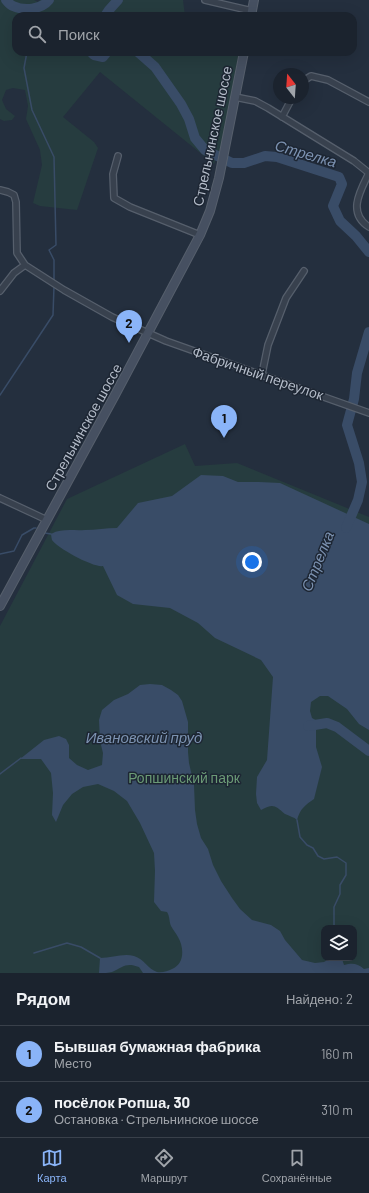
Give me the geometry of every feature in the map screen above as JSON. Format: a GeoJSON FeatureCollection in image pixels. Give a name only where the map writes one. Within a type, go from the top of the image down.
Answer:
{"type":"FeatureCollection","features":[{"type":"Feature","properties":{"kind":"main road"},"geometry":{"type":"LineString","coordinates":[[251,12],[254,0]]}},
{"type":"Feature","properties":{"kind":"main road","name":"Стрельнинское шоссе"},"geometry":{"type":"LineString","coordinates":[[0,606],[200,235],[210,210],[219,178],[243,56]]}},
{"type":"Feature","properties":{"kind":"street"},"geometry":{"type":"LineString","coordinates":[[206,0],[245,12]]}},
{"type":"Feature","properties":{"kind":"street"},"geometry":{"type":"LineString","coordinates":[[309,77],[311,76],[328,80],[369,102]]}},
{"type":"Feature","properties":{"kind":"street"},"geometry":{"type":"LineString","coordinates":[[235,96],[255,101],[354,161],[369,173],[358,197],[357,204],[360,219],[363,224],[369,227]]}},
{"type":"Feature","properties":{"kind":"street"},"geometry":{"type":"LineString","coordinates":[[282,117],[289,104]]}},
{"type":"Feature","properties":{"kind":"street"},"geometry":{"type":"LineString","coordinates":[[118,156],[113,174],[114,198],[136,210],[200,235]]}},
{"type":"Feature","properties":{"kind":"street"},"geometry":{"type":"LineString","coordinates":[[0,190],[14,195],[16,202],[17,253],[25,265],[14,274],[0,291]]}},
{"type":"Feature","properties":{"kind":"street","name":"Фабричный переулок"},"geometry":{"type":"LineString","coordinates":[[25,265],[64,290],[112,317],[166,340],[366,411]]}},
{"type":"Feature","properties":{"kind":"street"},"geometry":{"type":"LineString","coordinates":[[262,374],[268,345],[286,298],[304,271]]}},
{"type":"Feature","properties":{"kind":"street"},"geometry":{"type":"LineString","coordinates":[[366,411],[369,404]]}},
{"type":"Feature","properties":{"kind":"street"},"geometry":{"type":"LineString","coordinates":[[0,498],[47,520]]}},
{"type":"Feature","properties":{"kind":"green space"},"geometry":{"type":"Polygon","coordinates":[[[0,0],[34,0],[38,2],[40,0],[183,0],[184,12],[12,12],[12,56],[238,56],[222,144],[214,164],[100,72],[63,117],[94,142],[98,148],[77,210],[40,206],[33,203],[42,165],[40,150],[26,119],[28,106],[25,90],[13,88],[6,90],[2,100],[6,109],[15,116],[12,120],[4,121],[0,119],[0,0]]]}},
{"type":"Feature","properties":{"kind":"green space","name":"Ропшинский парк"},"geometry":{"type":"Polygon","coordinates":[[[185,444],[195,466],[237,463],[369,517],[369,973],[0,973],[0,626],[67,499],[185,444]]]}},
{"type":"Feature","properties":{"kind":"water"},"geometry":{"type":"Polygon","coordinates":[[[201,475],[223,476],[238,482],[280,483],[369,524],[369,730],[359,724],[347,709],[328,696],[320,696],[311,702],[310,711],[312,718],[321,723],[316,730],[316,747],[322,767],[314,799],[303,808],[297,820],[274,806],[261,810],[257,803],[257,777],[267,760],[273,677],[261,660],[215,638],[198,623],[170,608],[133,604],[117,595],[103,566],[92,564],[76,557],[61,548],[52,540],[51,534],[59,531],[117,528],[138,503],[172,496],[201,475]]]}},
{"type":"Feature","properties":{"kind":"water","name":"Ивановский пруд"},"geometry":{"type":"Polygon","coordinates":[[[140,685],[162,685],[178,695],[182,701],[188,722],[188,752],[194,785],[197,824],[201,838],[208,849],[213,865],[221,881],[240,909],[252,920],[271,925],[280,931],[285,940],[302,960],[315,963],[326,961],[343,961],[344,965],[354,964],[364,969],[369,968],[369,973],[143,973],[139,967],[128,965],[111,972],[99,973],[100,958],[126,955],[134,956],[141,959],[151,969],[157,972],[167,971],[176,967],[181,959],[182,950],[180,941],[171,926],[168,914],[167,912],[161,911],[154,902],[154,853],[140,823],[127,801],[114,791],[98,784],[83,787],[72,794],[63,805],[56,822],[52,815],[53,793],[51,773],[41,759],[20,759],[44,740],[59,736],[66,739],[69,745],[69,758],[77,765],[88,770],[102,765],[103,753],[100,741],[99,720],[102,710],[114,700],[128,694],[140,685]]]}},
{"type":"Feature","properties":{"kind":"waterway","name":"Стрелка"},"geometry":{"type":"LineString","coordinates":[[6,0],[13,6],[22,9],[37,8],[49,0]]}},
{"type":"Feature","properties":{"kind":"waterway","name":"Стрелка"},"geometry":{"type":"LineString","coordinates":[[108,12],[118,0]]}},
{"type":"Feature","properties":{"kind":"waterway"},"geometry":{"type":"LineString","coordinates":[[26,56],[24,68],[32,110],[54,157],[56,245],[49,250],[54,260],[54,281]]}},
{"type":"Feature","properties":{"kind":"waterway","name":"Стрелка"},"geometry":{"type":"LineString","coordinates":[[98,56],[104,56]]}},
{"type":"Feature","properties":{"kind":"waterway","name":"Стрелка"},"geometry":{"type":"LineString","coordinates":[[143,56],[155,67],[181,104],[189,119],[195,138],[205,150],[232,163],[244,163],[265,156],[277,157],[339,177],[342,184],[333,206],[340,221],[356,236],[369,252]]}},
{"type":"Feature","properties":{"kind":"waterway"},"geometry":{"type":"LineString","coordinates":[[0,395],[53,315],[54,286]]}},
{"type":"Feature","properties":{"kind":"waterway","name":"Стрелка"},"geometry":{"type":"LineString","coordinates":[[346,528],[358,500],[362,482],[359,463],[347,425],[354,399],[357,373],[369,332]]}},
{"type":"Feature","properties":{"kind":"waterway"},"geometry":{"type":"LineString","coordinates":[[0,554],[14,551],[22,535],[36,528]]}},
{"type":"Feature","properties":{"kind":"waterway"},"geometry":{"type":"LineString","coordinates":[[45,533],[51,534]]}},
{"type":"Feature","properties":{"kind":"waterway","name":"Стрелка"},"geometry":{"type":"LineString","coordinates":[[308,726],[327,723],[337,727],[369,751]]}},
{"type":"Feature","properties":{"kind":"waterway"},"geometry":{"type":"LineString","coordinates":[[0,774],[21,758]]}},
{"type":"Feature","properties":{"kind":"waterway"},"geometry":{"type":"LineString","coordinates":[[297,820],[300,837],[307,845],[313,848],[318,856],[324,859],[337,857],[346,863],[346,875],[340,885],[340,894],[334,907],[334,925]]}},
{"type":"Feature","properties":{"kind":"waterway"},"geometry":{"type":"LineString","coordinates":[[34,953],[67,943],[81,947],[100,958]]}},
{"type":"Feature","properties":{"kind":"place","name":"посёлок Ропша, 30"},"geometry":{"type":"Point","coordinates":[129,343]}},
{"type":"Feature","properties":{"kind":"place","name":"Бывшая бумажная фабрика"},"geometry":{"type":"Point","coordinates":[224,438]}}]}
